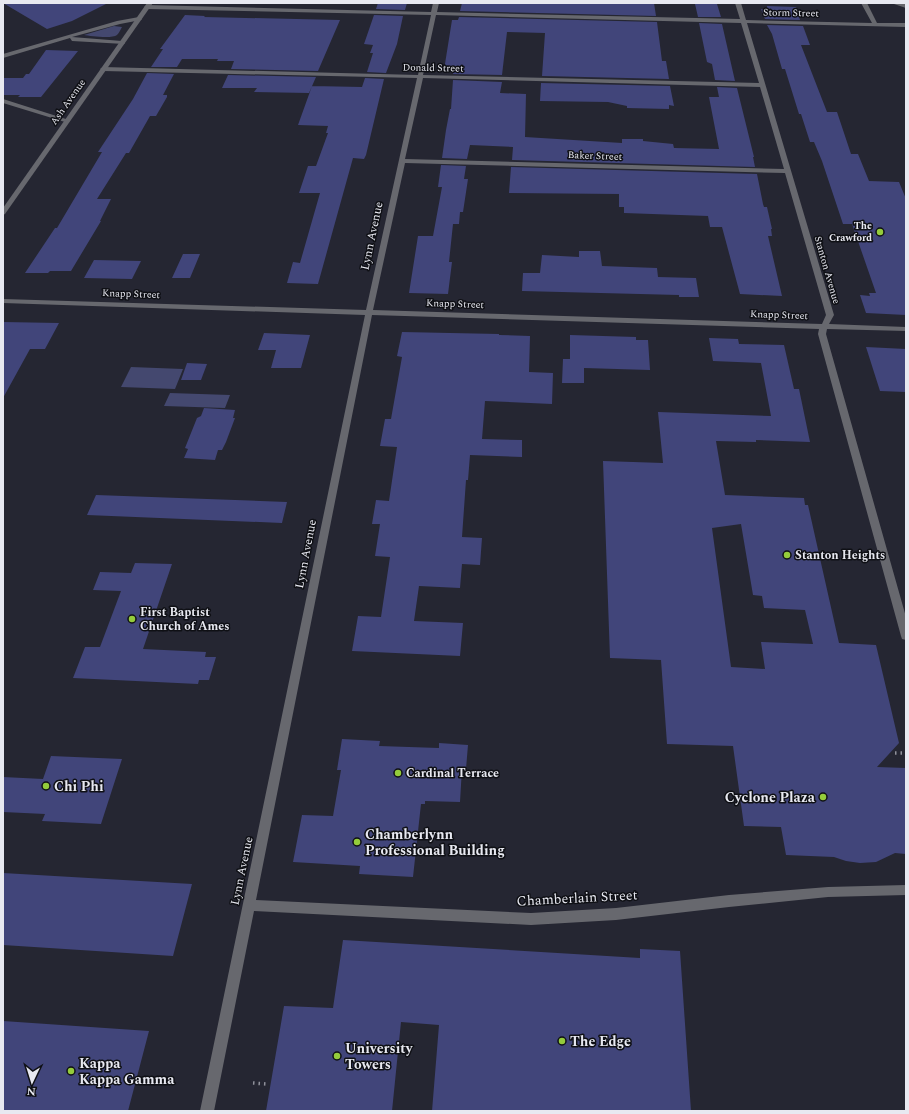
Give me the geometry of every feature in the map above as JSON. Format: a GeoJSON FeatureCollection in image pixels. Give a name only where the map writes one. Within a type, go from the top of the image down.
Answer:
{"type":"FeatureCollection","features":[{"type":"Feature","properties":{"kind":"street","name":"Lynn Avenue"},"geometry":{"type":"LineString","coordinates":[[207,1111],[369,311],[436,3]]}},
{"type":"Feature","properties":{"kind":"street","name":"Stanton Avenue"},"geometry":{"type":"LineString","coordinates":[[738,3],[742,21],[830,315],[823,327],[823,337],[906,636]]}},
{"type":"Feature","properties":{"kind":"street"},"geometry":{"type":"LineString","coordinates":[[864,3],[875,24]]}},
{"type":"Feature","properties":{"kind":"street"},"geometry":{"type":"LineString","coordinates":[[896,3],[906,6]]}},
{"type":"Feature","properties":{"kind":"street","name":"Storm Street"},"geometry":{"type":"LineString","coordinates":[[148,5],[434,14],[906,25]]}},
{"type":"Feature","properties":{"kind":"street","name":"Ash Avenue"},"geometry":{"type":"LineString","coordinates":[[3,212],[148,5]]}},
{"type":"Feature","properties":{"kind":"street"},"geometry":{"type":"LineString","coordinates":[[3,56],[119,22],[139,19]]}},
{"type":"Feature","properties":{"kind":"street"},"geometry":{"type":"LineString","coordinates":[[60,39],[87,39],[122,43]]}},
{"type":"Feature","properties":{"kind":"street","name":"Donald Street"},"geometry":{"type":"LineString","coordinates":[[103,69],[762,85]]}},
{"type":"Feature","properties":{"kind":"street"},"geometry":{"type":"LineString","coordinates":[[3,101],[67,121]]}},
{"type":"Feature","properties":{"kind":"street","name":"Baker Street"},"geometry":{"type":"LineString","coordinates":[[402,161],[787,171]]}},
{"type":"Feature","properties":{"kind":"street","name":"Knapp Street"},"geometry":{"type":"LineString","coordinates":[[3,301],[369,311],[906,330]]}},
{"type":"Feature","properties":{"kind":"street","name":"Chamberlain Street"},"geometry":{"type":"LineString","coordinates":[[249,905],[531,919],[616,914],[729,901],[828,892],[906,890]]}},
{"type":"Feature","properties":{"kind":"path"},"geometry":{"type":"LineString","coordinates":[[895,753],[904,753]]}},
{"type":"Feature","properties":{"kind":"path"},"geometry":{"type":"LineString","coordinates":[[253,1083],[267,1084]]}},
{"type":"Feature","properties":{"kind":"shaded area"},"geometry":{"type":"Polygon","coordinates":[[[114,26],[122,27],[117,35],[111,37],[84,35],[114,26]]]}},
{"type":"Feature","properties":{"kind":"shaded area"},"geometry":{"type":"Polygon","coordinates":[[[131,367],[183,369],[175,389],[121,387],[131,367]]]}},
{"type":"Feature","properties":{"kind":"shaded area"},"geometry":{"type":"Polygon","coordinates":[[[170,393],[230,395],[225,408],[164,406],[170,393]]]}},
{"type":"Feature","properties":{"kind":"building"},"geometry":{"type":"Polygon","coordinates":[[[3,3],[108,3],[72,21],[47,29],[3,3]]]}},
{"type":"Feature","properties":{"kind":"building"},"geometry":{"type":"Polygon","coordinates":[[[378,3],[407,3],[405,10],[376,9],[378,3]]]}},
{"type":"Feature","properties":{"kind":"building"},"geometry":{"type":"Polygon","coordinates":[[[462,3],[654,3],[656,16],[460,11],[462,3]]]}},
{"type":"Feature","properties":{"kind":"building"},"geometry":{"type":"Polygon","coordinates":[[[695,4],[717,4],[721,17],[698,17],[695,4]]]}},
{"type":"Feature","properties":{"kind":"building"},"geometry":{"type":"Polygon","coordinates":[[[767,6],[796,7],[800,20],[765,19],[761,9],[767,9],[767,6]]]}},
{"type":"Feature","properties":{"kind":"building"},"geometry":{"type":"Polygon","coordinates":[[[185,15],[205,16],[204,17],[340,20],[318,71],[231,69],[234,61],[217,61],[218,59],[182,59],[177,67],[151,67],[163,49],[160,49],[185,15]]]}},
{"type":"Feature","properties":{"kind":"building"},"geometry":{"type":"Polygon","coordinates":[[[374,15],[403,16],[397,44],[386,73],[367,72],[373,53],[370,53],[373,45],[364,44],[374,15]]]}},
{"type":"Feature","properties":{"kind":"building"},"geometry":{"type":"Polygon","coordinates":[[[459,17],[657,22],[662,61],[666,61],[669,79],[542,76],[545,33],[507,32],[502,75],[453,74],[454,70],[444,70],[452,20],[458,20],[459,17]]]}},
{"type":"Feature","properties":{"kind":"building"},"geometry":{"type":"Polygon","coordinates":[[[699,23],[722,24],[735,81],[715,80],[712,64],[707,62],[699,23]]]}},
{"type":"Feature","properties":{"kind":"building"},"geometry":{"type":"Polygon","coordinates":[[[767,25],[803,26],[810,45],[801,45],[827,112],[837,112],[851,154],[858,154],[869,181],[899,182],[906,199],[906,315],[866,313],[860,295],[870,296],[869,293],[876,293],[852,224],[843,224],[822,161],[814,142],[810,142],[801,114],[799,114],[785,69],[782,69],[772,34],[767,25]]]}},
{"type":"Feature","properties":{"kind":"building"},"geometry":{"type":"Polygon","coordinates":[[[46,50],[78,51],[41,97],[18,97],[20,95],[3,95],[3,78],[23,78],[26,74],[29,74],[46,50]]]}},
{"type":"Feature","properties":{"kind":"building"},"geometry":{"type":"Polygon","coordinates":[[[147,73],[174,74],[163,95],[167,95],[167,97],[156,116],[150,116],[129,153],[126,153],[97,199],[111,199],[101,221],[71,271],[25,273],[55,228],[57,228],[102,152],[98,152],[133,99],[147,73]]]}},
{"type":"Feature","properties":{"kind":"building"},"geometry":{"type":"Polygon","coordinates":[[[228,75],[316,77],[309,93],[254,92],[257,88],[222,88],[228,75]]]}},
{"type":"Feature","properties":{"kind":"building"},"geometry":{"type":"Polygon","coordinates":[[[365,78],[384,79],[366,155],[364,159],[353,158],[318,284],[287,283],[293,262],[300,263],[320,193],[299,193],[308,166],[316,166],[328,133],[326,133],[328,126],[298,125],[312,86],[362,87],[365,78]]]}},
{"type":"Feature","properties":{"kind":"building"},"geometry":{"type":"Polygon","coordinates":[[[453,80],[502,82],[500,93],[526,94],[525,137],[622,143],[622,139],[643,139],[643,141],[673,144],[674,148],[719,149],[709,97],[719,97],[717,87],[737,88],[754,157],[755,167],[512,160],[513,147],[470,145],[467,159],[442,158],[451,109],[453,80]]]}},
{"type":"Feature","properties":{"kind":"building"},"geometry":{"type":"Polygon","coordinates":[[[541,83],[670,86],[674,106],[669,105],[669,109],[627,108],[627,106],[608,102],[540,101],[541,83]]]}},
{"type":"Feature","properties":{"kind":"building"},"geometry":{"type":"Polygon","coordinates":[[[441,165],[466,166],[464,179],[468,179],[463,212],[460,212],[459,224],[453,224],[449,262],[452,262],[448,294],[409,293],[418,236],[433,236],[442,187],[438,187],[441,165]]]}},
{"type":"Feature","properties":{"kind":"building"},"geometry":{"type":"Polygon","coordinates":[[[511,167],[757,174],[763,204],[764,207],[767,207],[772,229],[772,236],[768,236],[782,296],[740,294],[722,227],[710,227],[708,216],[624,213],[624,207],[619,207],[619,194],[509,193],[511,167]]]}},
{"type":"Feature","properties":{"kind":"building"},"geometry":{"type":"Polygon","coordinates":[[[579,251],[600,251],[602,266],[657,268],[658,277],[696,278],[699,297],[679,297],[679,295],[522,291],[523,273],[540,273],[542,255],[579,257],[579,251]]]}},
{"type":"Feature","properties":{"kind":"building"},"geometry":{"type":"Polygon","coordinates":[[[183,254],[200,254],[190,278],[172,278],[183,254]]]}},
{"type":"Feature","properties":{"kind":"building"},"geometry":{"type":"Polygon","coordinates":[[[94,260],[141,261],[132,279],[84,278],[94,260]]]}},
{"type":"Feature","properties":{"kind":"building"},"geometry":{"type":"Polygon","coordinates":[[[3,322],[59,323],[45,349],[30,349],[3,398],[3,322]]]}},
{"type":"Feature","properties":{"kind":"building"},"geometry":{"type":"Polygon","coordinates":[[[402,332],[530,336],[529,372],[553,373],[552,404],[485,401],[482,439],[522,440],[522,457],[470,455],[468,480],[466,480],[462,537],[482,538],[480,565],[462,564],[460,588],[419,586],[414,621],[463,623],[460,656],[352,651],[358,616],[381,617],[390,557],[375,556],[380,524],[372,524],[376,500],[389,501],[397,447],[380,446],[385,419],[391,419],[402,357],[397,356],[402,332]]]}},
{"type":"Feature","properties":{"kind":"building"},"geometry":{"type":"Polygon","coordinates":[[[264,333],[310,335],[301,368],[271,368],[276,350],[258,350],[264,333]]]}},
{"type":"Feature","properties":{"kind":"building"},"geometry":{"type":"Polygon","coordinates":[[[570,335],[636,337],[636,340],[648,340],[650,370],[584,368],[584,383],[562,383],[563,359],[570,359],[570,335]]]}},
{"type":"Feature","properties":{"kind":"building"},"geometry":{"type":"Polygon","coordinates":[[[709,338],[738,339],[739,344],[784,345],[794,389],[799,389],[810,442],[756,440],[756,442],[716,441],[725,495],[804,498],[805,505],[808,505],[839,643],[876,645],[899,743],[877,767],[906,768],[906,854],[895,853],[876,862],[860,863],[834,857],[786,855],[781,827],[744,826],[733,746],[667,744],[661,660],[610,658],[603,461],[663,463],[658,412],[771,416],[761,363],[713,361],[709,338]],[[741,524],[712,528],[731,667],[765,669],[761,642],[813,644],[805,610],[764,608],[762,596],[753,595],[741,524]]]}},
{"type":"Feature","properties":{"kind":"building"},"geometry":{"type":"Polygon","coordinates":[[[866,347],[906,349],[906,392],[880,391],[866,347]]]}},
{"type":"Feature","properties":{"kind":"building"},"geometry":{"type":"Polygon","coordinates":[[[187,363],[207,364],[201,380],[181,380],[187,363]]]}},
{"type":"Feature","properties":{"kind":"building"},"geometry":{"type":"Polygon","coordinates":[[[204,408],[235,410],[233,418],[235,418],[226,442],[222,450],[218,450],[215,460],[184,458],[188,449],[185,448],[197,418],[201,416],[204,408]]]}},
{"type":"Feature","properties":{"kind":"building"},"geometry":{"type":"Polygon","coordinates":[[[96,495],[287,502],[282,523],[87,515],[96,495]]]}},
{"type":"Feature","properties":{"kind":"building","name":"First Baptist Church of Ames"},"geometry":{"type":"Polygon","coordinates":[[[135,563],[172,564],[143,649],[206,652],[205,657],[216,657],[209,680],[199,680],[198,684],[73,678],[85,647],[100,647],[121,591],[93,590],[100,572],[131,573],[135,563]]]}},
{"type":"Feature","properties":{"kind":"building"},"geometry":{"type":"Polygon","coordinates":[[[342,739],[380,741],[379,746],[439,748],[439,743],[468,745],[466,769],[462,768],[460,802],[425,801],[425,804],[421,804],[413,877],[359,874],[360,866],[293,862],[302,815],[333,816],[341,770],[337,770],[342,739]]]}},
{"type":"Feature","properties":{"kind":"building","name":"Chi Phi"},"geometry":{"type":"Polygon","coordinates":[[[51,756],[122,759],[101,824],[42,821],[45,814],[3,812],[3,777],[43,779],[51,756]]]}},
{"type":"Feature","properties":{"kind":"building"},"geometry":{"type":"Polygon","coordinates":[[[3,873],[192,884],[173,956],[3,945],[3,873]]]}},
{"type":"Feature","properties":{"kind":"building","name":"The Edge"},"geometry":{"type":"Polygon","coordinates":[[[343,940],[640,958],[640,949],[680,951],[691,1111],[432,1111],[439,1025],[401,1022],[392,1111],[266,1111],[284,1006],[333,1008],[343,940]]]}},
{"type":"Feature","properties":{"kind":"building","name":"Kappa Kappa Gamma"},"geometry":{"type":"Polygon","coordinates":[[[3,1021],[149,1031],[128,1111],[3,1111],[3,1021]]]}},
{"type":"Feature","properties":{"kind":"place","name":"The Crawford"},"geometry":{"type":"Point","coordinates":[880,232]}},
{"type":"Feature","properties":{"kind":"place","name":"Stanton Heights"},"geometry":{"type":"Point","coordinates":[787,555]}},
{"type":"Feature","properties":{"kind":"place","name":"First Baptist Church of Ames"},"geometry":{"type":"Point","coordinates":[132,619]}},
{"type":"Feature","properties":{"kind":"place","name":"Cardinal Terrace"},"geometry":{"type":"Point","coordinates":[398,773]}},
{"type":"Feature","properties":{"kind":"place","name":"Chi Phi"},"geometry":{"type":"Point","coordinates":[46,786]}},
{"type":"Feature","properties":{"kind":"place","name":"Cyclone Plaza"},"geometry":{"type":"Point","coordinates":[823,797]}},
{"type":"Feature","properties":{"kind":"place","name":"Chamberlynn Professional Building"},"geometry":{"type":"Point","coordinates":[357,842]}},
{"type":"Feature","properties":{"kind":"place","name":"The Edge"},"geometry":{"type":"Point","coordinates":[562,1041]}},
{"type":"Feature","properties":{"kind":"place","name":"University Towers"},"geometry":{"type":"Point","coordinates":[337,1056]}},
{"type":"Feature","properties":{"kind":"place","name":"Kappa Kappa Gamma"},"geometry":{"type":"Point","coordinates":[71,1071]}}]}
